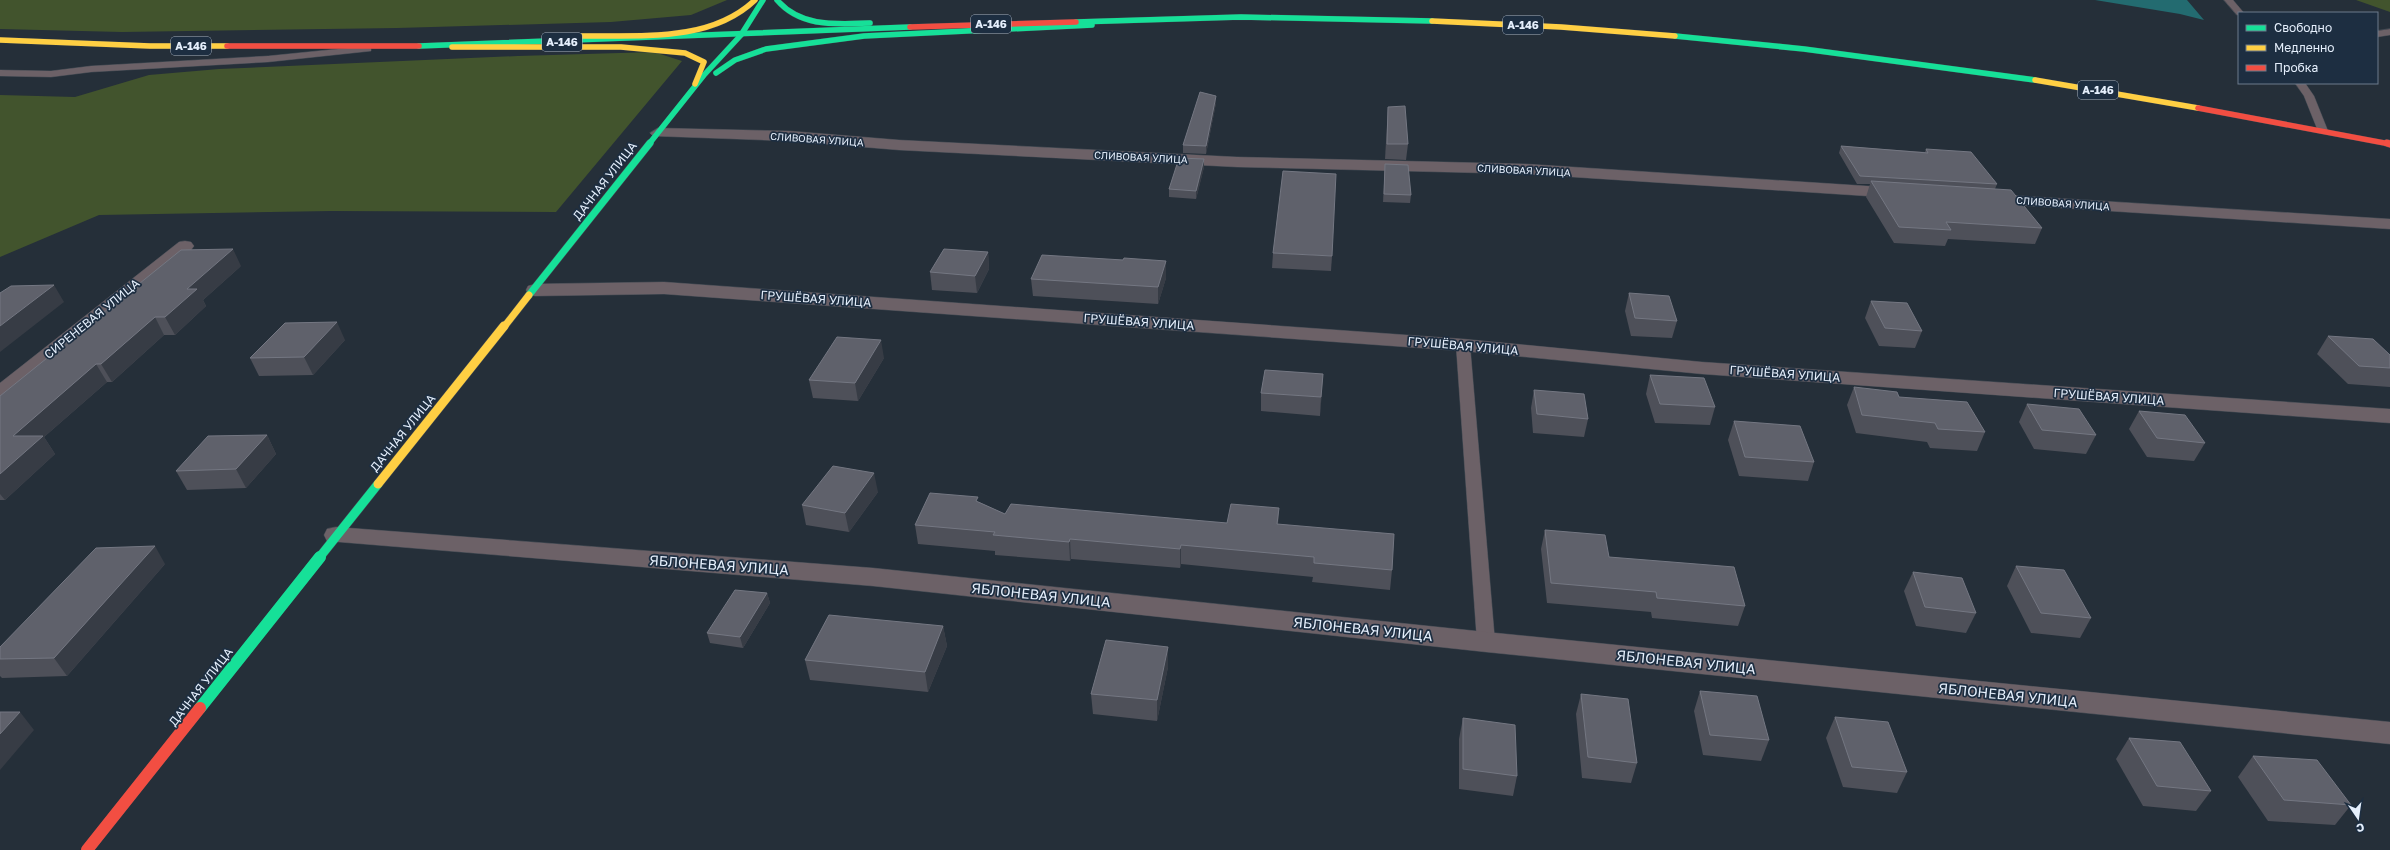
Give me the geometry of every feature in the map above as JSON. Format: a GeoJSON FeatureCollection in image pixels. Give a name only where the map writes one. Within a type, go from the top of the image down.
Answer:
{"type":"FeatureCollection","features":[{"type":"Feature","properties":{"kind":"main road"},"geometry":{"type":"LineString","coordinates":[[382,47],[684,30],[729,21],[749,9],[755,0]]}},
{"type":"Feature","properties":{"kind":"main road","name":"ДАЧНАЯ УЛИЦА"},"geometry":{"type":"LineString","coordinates":[[87,850],[336,535],[535,290],[692,90],[741,35],[763,0]]}},
{"type":"Feature","properties":{"kind":"main road"},"geometry":{"type":"LineString","coordinates":[[777,0],[779,6],[795,17],[838,24],[1011,19],[1241,18]]}},
{"type":"Feature","properties":{"kind":"main road"},"geometry":{"type":"LineString","coordinates":[[692,90],[734,60],[766,48],[864,36],[1241,18]]}},
{"type":"Feature","properties":{"kind":"main road","name":"А-146"},"geometry":{"type":"LineString","coordinates":[[0,40],[150,46],[382,47],[741,35],[938,26],[1241,18],[1383,19],[1561,27],[1660,34],[1804,49],[2078,86],[2390,144]]}},
{"type":"Feature","properties":{"kind":"main road"},"geometry":{"type":"LineString","coordinates":[[382,47],[621,47],[685,54],[704,62],[692,90]]}},
{"type":"Feature","properties":{"kind":"street","name":"СЛИВОВАЯ УЛИЦА"},"geometry":{"type":"LineString","coordinates":[[658,133],[789,136],[898,146],[1237,162],[1526,169],[1914,194]]}},
{"type":"Feature","properties":{"kind":"street","name":"СЛИВОВАЯ УЛИЦА"},"geometry":{"type":"LineString","coordinates":[[1978,198],[2390,224]]}},
{"type":"Feature","properties":{"kind":"street","name":"СИРЕНЕВАЯ УЛИЦА"},"geometry":{"type":"LineString","coordinates":[[0,393],[185,246]]}},
{"type":"Feature","properties":{"kind":"street","name":"ГРУШЁВАЯ УЛИЦА"},"geometry":{"type":"LineString","coordinates":[[535,290],[664,288],[1463,345],[1702,368],[2390,416]]}},
{"type":"Feature","properties":{"kind":"street","name":"ЯБЛОНЕВАЯ УЛИЦА"},"geometry":{"type":"LineString","coordinates":[[336,535],[873,577],[1486,642],[2390,733]]}},
{"type":"Feature","properties":{"kind":"lane"},"geometry":{"type":"LineString","coordinates":[[2228,0],[2239,12]]}},
{"type":"Feature","properties":{"kind":"lane"},"geometry":{"type":"LineString","coordinates":[[2378,34],[2390,32]]}},
{"type":"Feature","properties":{"kind":"lane"},"geometry":{"type":"LineString","coordinates":[[0,73],[51,74],[92,69],[268,59],[382,47]]}},
{"type":"Feature","properties":{"kind":"lane"},"geometry":{"type":"LineString","coordinates":[[2301,84],[2309,96],[2323,131]]}},
{"type":"Feature","properties":{"kind":"lane"},"geometry":{"type":"LineString","coordinates":[[1463,345],[1486,642]]}},
{"type":"Feature","properties":{"kind":"shaded area"},"geometry":{"type":"Polygon","coordinates":[[[0,0],[727,0],[691,15],[611,22],[397,28],[122,32],[0,29],[0,0]]]}},
{"type":"Feature","properties":{"kind":"shaded area"},"geometry":{"type":"Polygon","coordinates":[[[2095,0],[2187,0],[2204,20],[2180,14],[2095,0]]]}},
{"type":"Feature","properties":{"kind":"shaded area"},"geometry":{"type":"Polygon","coordinates":[[[2356,0],[2390,0],[2390,12],[2356,0]]]}},
{"type":"Feature","properties":{"kind":"shaded area"},"geometry":{"type":"Polygon","coordinates":[[[654,52],[682,61],[556,212],[331,211],[99,215],[0,257],[0,95],[75,97],[149,75],[219,69],[518,56],[654,52]]]}},
{"type":"Feature","properties":{"kind":"building"},"geometry":{"type":"Polygon","coordinates":[[[1200,92],[1216,96],[1206,146],[1183,145],[1200,92]]]}},
{"type":"Feature","properties":{"kind":"building"},"geometry":{"type":"Polygon","coordinates":[[[1405,106],[1408,144],[1387,144],[1388,107],[1405,106]]]}},
{"type":"Feature","properties":{"kind":"building"},"geometry":{"type":"Polygon","coordinates":[[[1841,146],[1928,153],[1926,149],[1971,152],[1997,184],[1860,176],[1841,146]]]}},
{"type":"Feature","properties":{"kind":"building"},"geometry":{"type":"Polygon","coordinates":[[[1179,158],[1204,159],[1196,191],[1169,189],[1179,158]]]}},
{"type":"Feature","properties":{"kind":"building"},"geometry":{"type":"Polygon","coordinates":[[[1385,164],[1408,165],[1411,195],[1384,194],[1385,164]]]}},
{"type":"Feature","properties":{"kind":"building"},"geometry":{"type":"Polygon","coordinates":[[[1283,171],[1336,174],[1332,256],[1273,253],[1283,171]]]}},
{"type":"Feature","properties":{"kind":"building"},"geometry":{"type":"Polygon","coordinates":[[[1871,181],[2011,190],[2042,228],[1946,222],[1951,230],[1899,227],[1871,181]]]}},
{"type":"Feature","properties":{"kind":"building"},"geometry":{"type":"Polygon","coordinates":[[[233,249],[187,289],[197,289],[165,317],[155,317],[101,364],[96,364],[13,436],[43,436],[0,474],[0,396],[181,250],[233,249]]]}},
{"type":"Feature","properties":{"kind":"building"},"geometry":{"type":"Polygon","coordinates":[[[944,249],[988,252],[975,276],[930,272],[944,249]]]}},
{"type":"Feature","properties":{"kind":"building"},"geometry":{"type":"Polygon","coordinates":[[[1042,255],[1166,261],[1158,287],[1031,279],[1042,255]]]}},
{"type":"Feature","properties":{"kind":"building"},"geometry":{"type":"Polygon","coordinates":[[[54,285],[0,326],[0,293],[11,286],[54,285]]]}},
{"type":"Feature","properties":{"kind":"building"},"geometry":{"type":"Polygon","coordinates":[[[1629,293],[1669,296],[1677,321],[1635,318],[1629,293]]]}},
{"type":"Feature","properties":{"kind":"building"},"geometry":{"type":"Polygon","coordinates":[[[1871,301],[1907,303],[1922,331],[1885,328],[1871,301]]]}},
{"type":"Feature","properties":{"kind":"building"},"geometry":{"type":"Polygon","coordinates":[[[337,322],[304,357],[250,358],[285,323],[337,322]]]}},
{"type":"Feature","properties":{"kind":"building"},"geometry":{"type":"Polygon","coordinates":[[[2328,336],[2373,339],[2390,355],[2390,368],[2359,366],[2328,336]]]}},
{"type":"Feature","properties":{"kind":"building"},"geometry":{"type":"Polygon","coordinates":[[[837,337],[881,340],[855,383],[809,380],[837,337]]]}},
{"type":"Feature","properties":{"kind":"building"},"geometry":{"type":"Polygon","coordinates":[[[1265,370],[1323,374],[1321,397],[1261,393],[1265,370]]]}},
{"type":"Feature","properties":{"kind":"building"},"geometry":{"type":"Polygon","coordinates":[[[1650,375],[1704,378],[1715,407],[1660,404],[1650,375]]]}},
{"type":"Feature","properties":{"kind":"building"},"geometry":{"type":"Polygon","coordinates":[[[1854,387],[1897,392],[1899,397],[1967,402],[1985,432],[1938,429],[1935,423],[1862,415],[1854,387]]]}},
{"type":"Feature","properties":{"kind":"building"},"geometry":{"type":"Polygon","coordinates":[[[1534,390],[1584,394],[1588,419],[1537,414],[1534,390]]]}},
{"type":"Feature","properties":{"kind":"building"},"geometry":{"type":"Polygon","coordinates":[[[2027,404],[2079,409],[2096,435],[2042,430],[2027,404]]]}},
{"type":"Feature","properties":{"kind":"building"},"geometry":{"type":"Polygon","coordinates":[[[2139,411],[2185,415],[2205,443],[2157,438],[2139,411]]]}},
{"type":"Feature","properties":{"kind":"building"},"geometry":{"type":"Polygon","coordinates":[[[1734,421],[1800,426],[1814,462],[1745,457],[1734,421]]]}},
{"type":"Feature","properties":{"kind":"building"},"geometry":{"type":"Polygon","coordinates":[[[267,435],[236,469],[176,471],[208,436],[267,435]]]}},
{"type":"Feature","properties":{"kind":"building"},"geometry":{"type":"Polygon","coordinates":[[[833,466],[874,473],[845,513],[802,505],[833,466]]]}},
{"type":"Feature","properties":{"kind":"building"},"geometry":{"type":"Polygon","coordinates":[[[930,493],[978,497],[976,501],[1005,514],[1011,504],[1227,523],[1231,504],[1279,508],[1277,524],[1394,534],[1392,570],[1314,563],[1314,557],[1181,545],[1180,549],[1070,539],[1069,542],[993,535],[995,532],[915,525],[930,493]]]}},
{"type":"Feature","properties":{"kind":"building"},"geometry":{"type":"Polygon","coordinates":[[[1545,530],[1605,535],[1609,557],[1734,567],[1745,606],[1657,598],[1656,592],[1551,583],[1545,530]]]}},
{"type":"Feature","properties":{"kind":"building"},"geometry":{"type":"Polygon","coordinates":[[[155,546],[54,658],[0,659],[0,647],[96,548],[155,546]]]}},
{"type":"Feature","properties":{"kind":"building"},"geometry":{"type":"Polygon","coordinates":[[[2016,566],[2064,570],[2091,618],[2041,613],[2016,566]]]}},
{"type":"Feature","properties":{"kind":"building"},"geometry":{"type":"Polygon","coordinates":[[[1913,572],[1962,578],[1976,613],[1925,607],[1913,572]]]}},
{"type":"Feature","properties":{"kind":"building"},"geometry":{"type":"Polygon","coordinates":[[[735,590],[767,593],[740,637],[707,633],[735,590]]]}},
{"type":"Feature","properties":{"kind":"building"},"geometry":{"type":"Polygon","coordinates":[[[829,615],[943,626],[925,672],[805,660],[829,615]]]}},
{"type":"Feature","properties":{"kind":"building"},"geometry":{"type":"Polygon","coordinates":[[[1106,640],[1168,647],[1157,700],[1091,694],[1106,640]]]}},
{"type":"Feature","properties":{"kind":"building"},"geometry":{"type":"Polygon","coordinates":[[[1700,691],[1757,696],[1769,740],[1710,735],[1700,691]]]}},
{"type":"Feature","properties":{"kind":"building"},"geometry":{"type":"Polygon","coordinates":[[[1581,694],[1628,699],[1637,763],[1588,757],[1581,694]]]}},
{"type":"Feature","properties":{"kind":"building"},"geometry":{"type":"Polygon","coordinates":[[[0,712],[20,712],[0,734],[0,712]]]}},
{"type":"Feature","properties":{"kind":"building"},"geometry":{"type":"Polygon","coordinates":[[[1835,717],[1888,722],[1907,772],[1852,767],[1835,717]]]}},
{"type":"Feature","properties":{"kind":"building"},"geometry":{"type":"Polygon","coordinates":[[[1463,718],[1515,725],[1517,776],[1463,769],[1463,718]]]}},
{"type":"Feature","properties":{"kind":"building"},"geometry":{"type":"Polygon","coordinates":[[[2129,738],[2180,742],[2211,791],[2157,786],[2129,738]]]}},
{"type":"Feature","properties":{"kind":"building"},"geometry":{"type":"Polygon","coordinates":[[[2253,756],[2317,760],[2351,805],[2284,800],[2253,756]]]}},
{"type":"Feature","properties":{"kind":"traffic: fast"},"geometry":{"type":"LineString","coordinates":[[529,295],[704,75],[741,35],[763,0]]}},
{"type":"Feature","properties":{"kind":"traffic: fast"},"geometry":{"type":"LineString","coordinates":[[777,0],[785,9],[795,16],[806,20],[832,23],[870,23]]}},
{"type":"Feature","properties":{"kind":"traffic: fast"},"geometry":{"type":"LineString","coordinates":[[1076,22],[1241,17],[1432,21]]}},
{"type":"Feature","properties":{"kind":"traffic: fast"},"geometry":{"type":"LineString","coordinates":[[716,73],[735,60],[766,49],[864,36],[1092,25]]}},
{"type":"Feature","properties":{"kind":"traffic: fast"},"geometry":{"type":"LineString","coordinates":[[419,46],[910,27]]}},
{"type":"Feature","properties":{"kind":"traffic: fast"},"geometry":{"type":"LineString","coordinates":[[1675,36],[1804,49],[2035,80]]}},
{"type":"Feature","properties":{"kind":"traffic: fast"},"geometry":{"type":"LineString","coordinates":[[200,708],[378,484]]}},
{"type":"Feature","properties":{"kind":"traffic: slow"},"geometry":{"type":"LineString","coordinates":[[581,36],[649,35],[699,29],[722,23],[741,14],[755,0]]}},
{"type":"Feature","properties":{"kind":"traffic: slow"},"geometry":{"type":"LineString","coordinates":[[1432,21],[1561,27],[1675,36]]}},
{"type":"Feature","properties":{"kind":"traffic: slow"},"geometry":{"type":"LineString","coordinates":[[0,40],[150,46],[227,46]]}},
{"type":"Feature","properties":{"kind":"traffic: slow"},"geometry":{"type":"LineString","coordinates":[[452,47],[621,47],[685,53],[704,62],[695,84]]}},
{"type":"Feature","properties":{"kind":"traffic: slow"},"geometry":{"type":"LineString","coordinates":[[2035,80],[2198,108]]}},
{"type":"Feature","properties":{"kind":"traffic: slow"},"geometry":{"type":"LineString","coordinates":[[378,484],[529,295]]}},
{"type":"Feature","properties":{"kind":"traffic: jam"},"geometry":{"type":"LineString","coordinates":[[910,27],[1076,22]]}},
{"type":"Feature","properties":{"kind":"traffic: jam"},"geometry":{"type":"LineString","coordinates":[[227,46],[419,46]]}},
{"type":"Feature","properties":{"kind":"traffic: jam"},"geometry":{"type":"LineString","coordinates":[[2198,108],[2390,144]]}},
{"type":"Feature","properties":{"kind":"traffic: jam"},"geometry":{"type":"LineString","coordinates":[[87,850],[200,708]]}}]}
